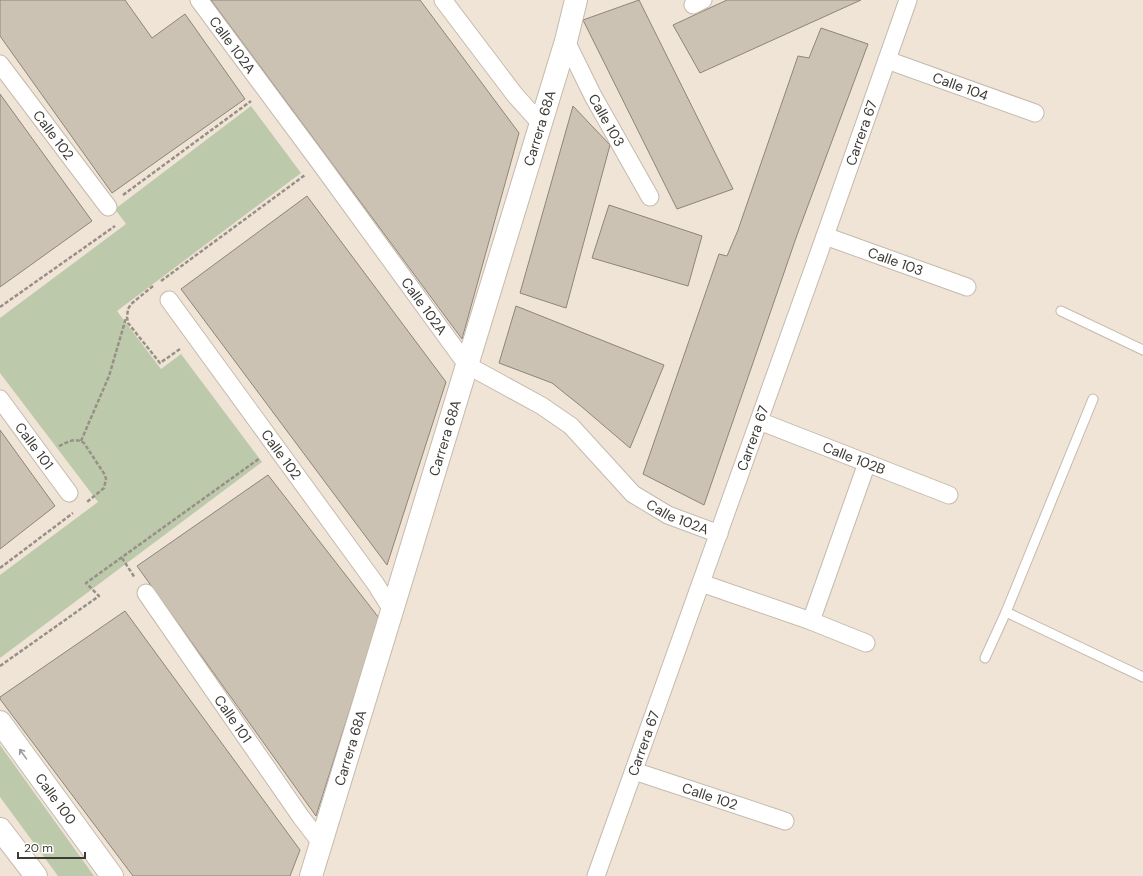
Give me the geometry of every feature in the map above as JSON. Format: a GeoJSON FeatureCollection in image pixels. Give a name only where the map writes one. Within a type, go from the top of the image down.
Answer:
{"type":"FeatureCollection","features":[{"type":"Feature","properties":{"kind":"street","name":"Calle 102A"},"geometry":{"type":"LineString","coordinates":[[199,0],[320,163],[467,366],[542,406],[571,426],[633,494],[668,515],[719,534]]}},
{"type":"Feature","properties":{"kind":"street"},"geometry":{"type":"LineString","coordinates":[[443,0],[515,94],[541,124]]}},
{"type":"Feature","properties":{"kind":"street","name":"Carrera 68A"},"geometry":{"type":"LineString","coordinates":[[311,876],[541,124],[566,40],[576,0]]}},
{"type":"Feature","properties":{"kind":"street","name":"Carrera 67"},"geometry":{"type":"LineString","coordinates":[[596,876],[908,0]]}},
{"type":"Feature","properties":{"kind":"street","name":"Calle 103"},"geometry":{"type":"LineString","coordinates":[[566,40],[593,96],[650,197]]}},
{"type":"Feature","properties":{"kind":"street","name":"Calle 104"},"geometry":{"type":"LineString","coordinates":[[887,60],[1034,113]]}},
{"type":"Feature","properties":{"kind":"street","name":"Calle 102"},"geometry":{"type":"LineString","coordinates":[[0,64],[108,207]]}},
{"type":"Feature","properties":{"kind":"street","name":"Calle 103"},"geometry":{"type":"LineString","coordinates":[[825,236],[967,287]]}},
{"type":"Feature","properties":{"kind":"street","name":"Calle 102"},"geometry":{"type":"LineString","coordinates":[[169,300],[370,577],[392,610]]}},
{"type":"Feature","properties":{"kind":"street","name":"Calle 101"},"geometry":{"type":"LineString","coordinates":[[0,399],[69,493]]}},
{"type":"Feature","properties":{"kind":"street","name":"Calle 102B"},"geometry":{"type":"LineString","coordinates":[[759,421],[950,495]]}},
{"type":"Feature","properties":{"kind":"street"},"geometry":{"type":"LineString","coordinates":[[811,621],[867,463]]}},
{"type":"Feature","properties":{"kind":"street"},"geometry":{"type":"LineString","coordinates":[[701,584],[811,621],[866,643]]}},
{"type":"Feature","properties":{"kind":"street","name":"Calle 101"},"geometry":{"type":"LineString","coordinates":[[146,593],[301,817],[321,843]]}},
{"type":"Feature","properties":{"kind":"street","name":"Calle 100"},"geometry":{"type":"LineString","coordinates":[[0,722],[112,876]]}},
{"type":"Feature","properties":{"kind":"street","name":"Calle 102"},"geometry":{"type":"LineString","coordinates":[[634,771],[785,821]]}},
{"type":"Feature","properties":{"kind":"street"},"geometry":{"type":"LineString","coordinates":[[0,829],[36,876]]}},
{"type":"Feature","properties":{"kind":"lane"},"geometry":{"type":"LineString","coordinates":[[1061,311],[1143,350]]}},
{"type":"Feature","properties":{"kind":"lane"},"geometry":{"type":"LineString","coordinates":[[985,658],[1006,612],[1093,399]]}},
{"type":"Feature","properties":{"kind":"lane"},"geometry":{"type":"LineString","coordinates":[[1006,612],[1143,677]]}},
{"type":"Feature","properties":{"kind":"path"},"geometry":{"type":"LineString","coordinates":[[108,207],[266,90]]}},
{"type":"Feature","properties":{"kind":"path"},"geometry":{"type":"LineString","coordinates":[[80,441],[109,376],[127,317],[128,309],[131,304],[157,283],[320,163]]}},
{"type":"Feature","properties":{"kind":"path"},"geometry":{"type":"LineString","coordinates":[[0,307],[120,223]]}},
{"type":"Feature","properties":{"kind":"path"},"geometry":{"type":"LineString","coordinates":[[127,317],[128,322],[160,363],[180,348]]}},
{"type":"Feature","properties":{"kind":"path"},"geometry":{"type":"LineString","coordinates":[[0,666],[99,596],[86,583],[263,456]]}},
{"type":"Feature","properties":{"kind":"path"},"geometry":{"type":"LineString","coordinates":[[0,568],[80,507],[69,493]]}},
{"type":"Feature","properties":{"kind":"green space"},"geometry":{"type":"Polygon","coordinates":[[[251,106],[301,173],[117,311],[161,369],[181,354],[262,462],[0,658],[0,575],[98,502],[0,373],[0,318],[126,224],[115,209],[251,106]]]}},
{"type":"Feature","properties":{"kind":"green space"},"geometry":{"type":"Polygon","coordinates":[[[0,745],[94,876],[58,876],[0,797],[0,745]]]}},
{"type":"Feature","properties":{"kind":"building"},"geometry":{"type":"Polygon","coordinates":[[[0,0],[125,0],[152,38],[185,14],[245,99],[112,193],[0,36],[0,0]]]}},
{"type":"Feature","properties":{"kind":"building"},"geometry":{"type":"Polygon","coordinates":[[[211,0],[420,0],[519,133],[462,339],[211,0]]]}},
{"type":"Feature","properties":{"kind":"building"},"geometry":{"type":"Polygon","coordinates":[[[639,0],[733,189],[677,209],[583,20],[639,0]]]}},
{"type":"Feature","properties":{"kind":"building"},"geometry":{"type":"Polygon","coordinates":[[[727,0],[861,0],[700,73],[673,25],[727,0]]]}},
{"type":"Feature","properties":{"kind":"building"},"geometry":{"type":"Polygon","coordinates":[[[821,28],[868,44],[797,235],[704,505],[643,474],[719,254],[727,256],[738,230],[798,56],[809,58],[821,28]]]}},
{"type":"Feature","properties":{"kind":"building"},"geometry":{"type":"Polygon","coordinates":[[[0,94],[92,221],[0,287],[0,94]]]}},
{"type":"Feature","properties":{"kind":"building"},"geometry":{"type":"Polygon","coordinates":[[[573,106],[610,145],[566,308],[520,293],[573,106]]]}},
{"type":"Feature","properties":{"kind":"building"},"geometry":{"type":"Polygon","coordinates":[[[307,196],[446,382],[387,565],[181,289],[307,196]]]}},
{"type":"Feature","properties":{"kind":"building"},"geometry":{"type":"Polygon","coordinates":[[[609,205],[702,236],[688,286],[592,258],[609,205]]]}},
{"type":"Feature","properties":{"kind":"building"},"geometry":{"type":"Polygon","coordinates":[[[516,306],[664,365],[630,448],[552,383],[499,363],[516,306]]]}},
{"type":"Feature","properties":{"kind":"building"},"geometry":{"type":"Polygon","coordinates":[[[0,430],[55,506],[0,549],[0,430]]]}},
{"type":"Feature","properties":{"kind":"building"},"geometry":{"type":"Polygon","coordinates":[[[268,475],[379,618],[316,816],[137,566],[268,475]]]}},
{"type":"Feature","properties":{"kind":"building"},"geometry":{"type":"Polygon","coordinates":[[[125,611],[300,850],[290,876],[133,876],[0,699],[0,697],[125,611]]]}}]}
